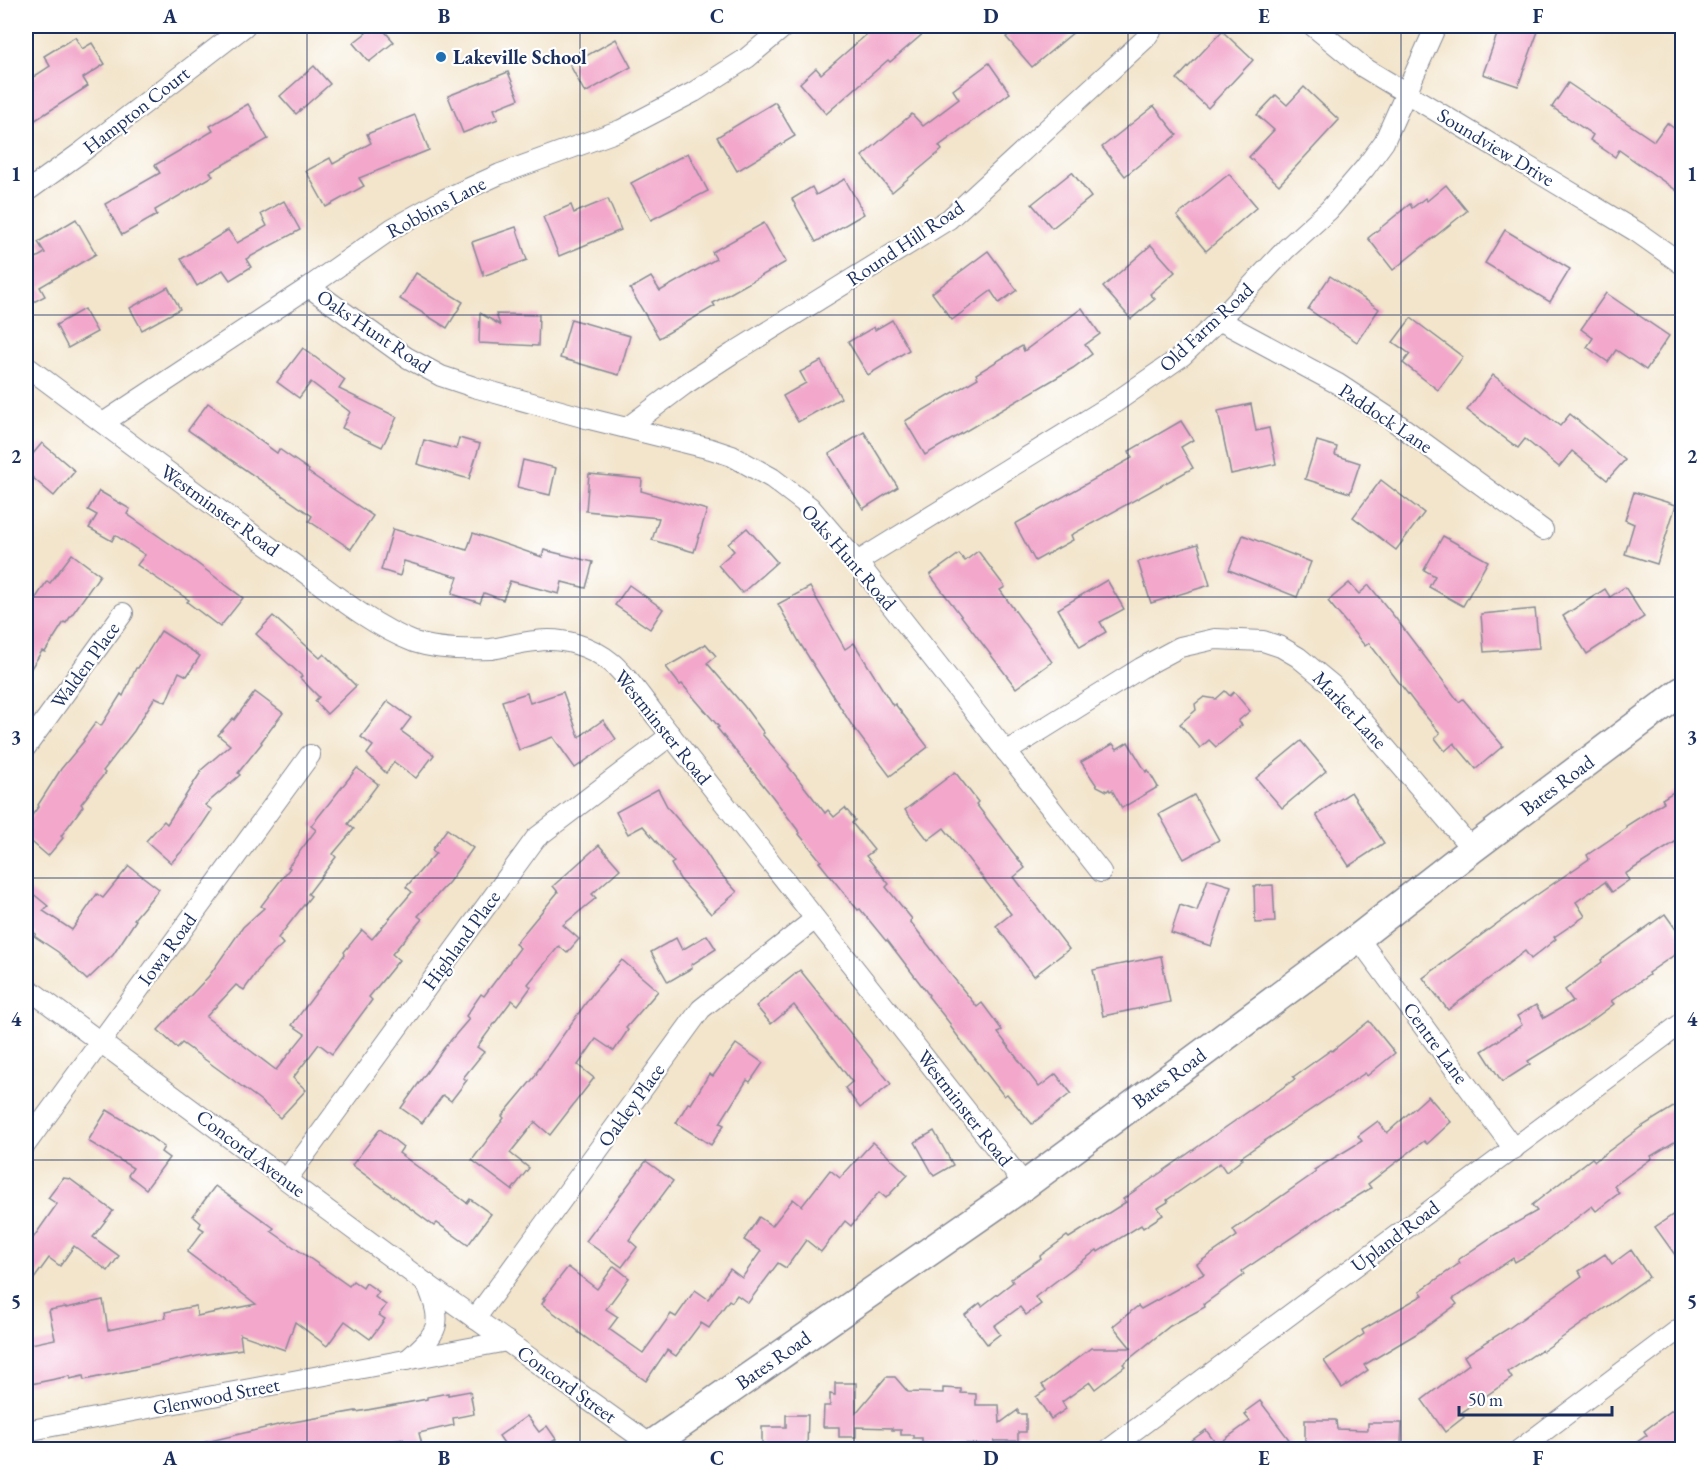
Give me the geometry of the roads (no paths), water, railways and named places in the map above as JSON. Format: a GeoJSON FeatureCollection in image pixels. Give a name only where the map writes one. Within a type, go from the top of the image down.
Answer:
{"type":"FeatureCollection","features":[{"type":"Feature","properties":{"kind":"street","name":"Hampton Court"},"geometry":{"type":"LineString","coordinates":[[26,192],[245,26]]}},
{"type":"Feature","properties":{"kind":"street","name":"Robbins Lane"},"geometry":{"type":"LineString","coordinates":[[103,423],[309,287],[393,228],[445,199],[500,174],[621,130],[694,92],[747,58],[785,26]]}},
{"type":"Feature","properties":{"kind":"street","name":"Round Hill Road"},"geometry":{"type":"LineString","coordinates":[[628,427],[684,385],[733,353],[949,219],[1145,39],[1154,26]]}},
{"type":"Feature","properties":{"kind":"street","name":"Soundview Drive"},"geometry":{"type":"LineString","coordinates":[[1312,26],[1363,67],[1637,232],[1683,264]]}},
{"type":"Feature","properties":{"kind":"street","name":"Old Farm Road"},"geometry":{"type":"LineString","coordinates":[[857,562],[1113,404],[1182,356],[1220,320],[1286,249],[1329,210],[1365,168],[1384,142],[1436,26]]}},
{"type":"Feature","properties":{"kind":"street","name":"Oaks Hunt Road"},"geometry":{"type":"LineString","coordinates":[[309,287],[406,357],[441,376],[586,418],[711,448],[732,456],[772,478],[810,507],[857,562],[1101,872]]}},
{"type":"Feature","properties":{"kind":"street","name":"Paddock Lane"},"geometry":{"type":"LineString","coordinates":[[1220,320],[1338,384],[1391,419],[1544,530]]}},
{"type":"Feature","properties":{"kind":"street","name":"Westminster Road"},"geometry":{"type":"LineString","coordinates":[[26,366],[176,479],[378,625],[416,642],[452,649],[492,648],[543,640],[562,640],[600,655],[619,670],[1025,1185]]}},
{"type":"Feature","properties":{"kind":"street","name":"Walden Place"},"geometry":{"type":"LineString","coordinates":[[26,747],[123,613]]}},
{"type":"Feature","properties":{"kind":"street","name":"Market Lane"},"geometry":{"type":"LineString","coordinates":[[1006,752],[1141,668],[1180,647],[1215,639],[1263,641],[1281,647],[1298,657],[1332,685],[1472,849]]}},
{"type":"Feature","properties":{"kind":"street","name":"Bates Road"},"geometry":{"type":"LineString","coordinates":[[651,1448],[1025,1185],[1358,938],[1472,849],[1683,691]]}},
{"type":"Feature","properties":{"kind":"street","name":"Highland Place"},"geometry":{"type":"LineString","coordinates":[[287,1179],[536,838],[671,735]]}},
{"type":"Feature","properties":{"kind":"street","name":"Iowa Road"},"geometry":{"type":"LineString","coordinates":[[26,1144],[310,755]]}},
{"type":"Feature","properties":{"kind":"street","name":"Oakley Place"},"geometry":{"type":"LineString","coordinates":[[475,1319],[701,1009],[815,919]]}},
{"type":"Feature","properties":{"kind":"street","name":"Centre Lane"},"geometry":{"type":"LineString","coordinates":[[1358,938],[1514,1149]]}},
{"type":"Feature","properties":{"kind":"street","name":"Concord Avenue"},"geometry":{"type":"LineString","coordinates":[[26,987],[475,1319]]}},
{"type":"Feature","properties":{"kind":"street","name":"Upland Road"},"geometry":{"type":"LineString","coordinates":[[1108,1449],[1683,1023]]}},
{"type":"Feature","properties":{"kind":"street"},"geometry":{"type":"LineString","coordinates":[[407,1360],[428,1340],[437,1324],[436,1306],[427,1284]]}},
{"type":"Feature","properties":{"kind":"street","name":"Concord Street"},"geometry":{"type":"LineString","coordinates":[[475,1319],[651,1448]]}},
{"type":"Feature","properties":{"kind":"street"},"geometry":{"type":"LineString","coordinates":[[1519,1449],[1683,1327]]}},
{"type":"Feature","properties":{"kind":"street","name":"Glenwood Street"},"geometry":{"type":"LineString","coordinates":[[26,1431],[507,1341]]}},
{"type":"Feature","properties":{"kind":"place","name":"Lakeville School"},"geometry":{"type":"Point","coordinates":[441,57]}}]}
